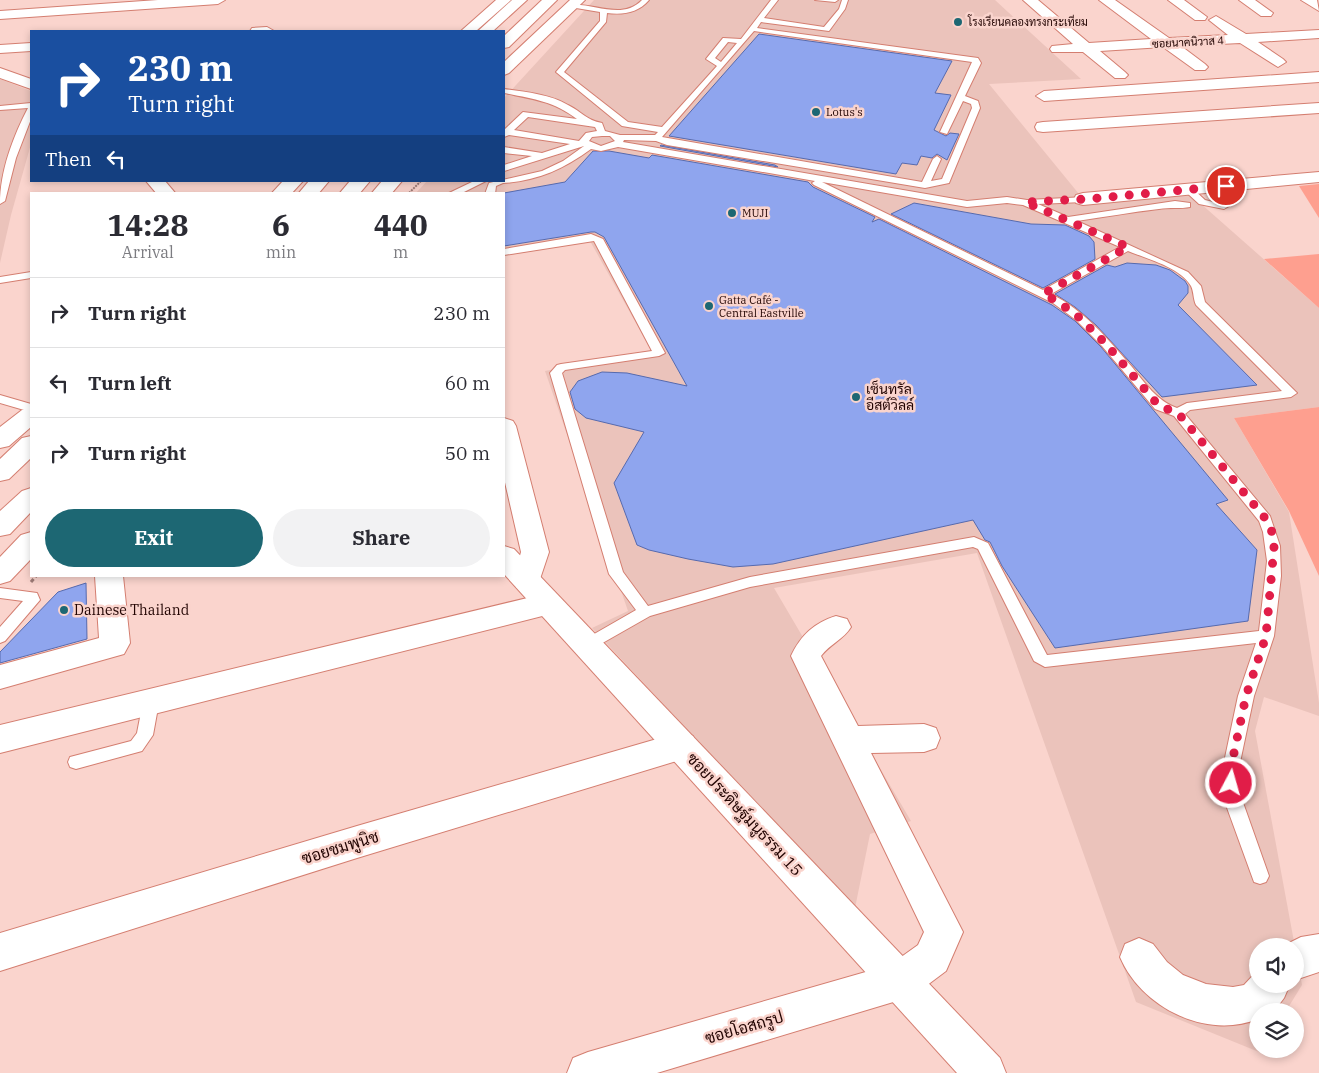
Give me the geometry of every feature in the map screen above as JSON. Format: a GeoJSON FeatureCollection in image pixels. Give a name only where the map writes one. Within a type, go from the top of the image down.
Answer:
{"type":"FeatureCollection","features":[{"type":"Feature","properties":{"kind":"main road"},"geometry":{"type":"LineString","coordinates":[[0,14],[218,0]]}},
{"type":"Feature","properties":{"kind":"main road"},"geometry":{"type":"LineString","coordinates":[[469,30],[504,0]]}},
{"type":"Feature","properties":{"kind":"main road"},"geometry":{"type":"LineString","coordinates":[[486,30],[520,0]]}},
{"type":"Feature","properties":{"kind":"main road"},"geometry":{"type":"LineString","coordinates":[[505,43],[550,0]]}},
{"type":"Feature","properties":{"kind":"main road"},"geometry":{"type":"LineString","coordinates":[[1030,0],[1059,26],[1120,74]]}},
{"type":"Feature","properties":{"kind":"main road"},"geometry":{"type":"LineString","coordinates":[[1106,0],[1169,43],[1200,67]]}},
{"type":"Feature","properties":{"kind":"main road"},"geometry":{"type":"LineString","coordinates":[[1175,0],[1200,17]]}},
{"type":"Feature","properties":{"kind":"main road"},"geometry":{"type":"LineString","coordinates":[[1246,0],[1266,13]]}},
{"type":"Feature","properties":{"kind":"main road"},"geometry":{"type":"LineString","coordinates":[[1308,0],[1319,7]]}},
{"type":"Feature","properties":{"kind":"main road"},"geometry":{"type":"LineString","coordinates":[[507,61],[535,40],[575,3]]}},
{"type":"Feature","properties":{"kind":"main road"},"geometry":{"type":"LineString","coordinates":[[1216,20],[1278,62]]}},
{"type":"Feature","properties":{"kind":"main road"},"geometry":{"type":"LineString","coordinates":[[1291,22],[1317,36]]}},
{"type":"Feature","properties":{"kind":"main road","name":"ซอยนาคนิวาส 4"},"geometry":{"type":"LineString","coordinates":[[1057,49],[1317,36]]}},
{"type":"Feature","properties":{"kind":"main road"},"geometry":{"type":"LineString","coordinates":[[505,44],[535,40]]}},
{"type":"Feature","properties":{"kind":"main road"},"geometry":{"type":"LineString","coordinates":[[0,49],[30,47]]}},
{"type":"Feature","properties":{"kind":"main road"},"geometry":{"type":"LineString","coordinates":[[3,76],[30,84]]}},
{"type":"Feature","properties":{"kind":"main road"},"geometry":{"type":"LineString","coordinates":[[1073,125],[1044,96],[1319,77]]}},
{"type":"Feature","properties":{"kind":"main road"},"geometry":{"type":"LineString","coordinates":[[1043,127],[1319,108]]}},
{"type":"Feature","properties":{"kind":"main road"},"geometry":{"type":"LineString","coordinates":[[1083,199],[1188,198],[1319,177]]}},
{"type":"Feature","properties":{"kind":"main road"},"geometry":{"type":"LineString","coordinates":[[156,182],[165,192]]}},
{"type":"Feature","properties":{"kind":"main road"},"geometry":{"type":"LineString","coordinates":[[282,192],[293,182]]}},
{"type":"Feature","properties":{"kind":"main road"},"geometry":{"type":"LineString","coordinates":[[309,192],[319,182]]}},
{"type":"Feature","properties":{"kind":"main road"},"geometry":{"type":"LineString","coordinates":[[350,192],[360,182]]}},
{"type":"Feature","properties":{"kind":"main road"},"geometry":{"type":"LineString","coordinates":[[382,192],[392,182]]}},
{"type":"Feature","properties":{"kind":"main road"},"geometry":{"type":"LineString","coordinates":[[0,473],[11,435],[30,416]]}},
{"type":"Feature","properties":{"kind":"main road"},"geometry":{"type":"LineString","coordinates":[[0,739],[150,702],[538,592],[534,552],[505,430]]}},
{"type":"Feature","properties":{"kind":"main road"},"geometry":{"type":"LineString","coordinates":[[0,527],[30,498]]}},
{"type":"Feature","properties":{"kind":"main road"},"geometry":{"type":"LineString","coordinates":[[0,574],[29,547]]}},
{"type":"Feature","properties":{"kind":"main road","name":"ซอยประดิษฐ์มนูธรรม 15"},"geometry":{"type":"LineString","coordinates":[[505,557],[985,1073]]}},
{"type":"Feature","properties":{"kind":"main road"},"geometry":{"type":"LineString","coordinates":[[0,676],[113,646],[115,643],[109,577]]}},
{"type":"Feature","properties":{"kind":"main road"},"geometry":{"type":"LineString","coordinates":[[836,627],[810,646],[806,656],[848,740],[924,738]]}},
{"type":"Feature","properties":{"kind":"main road","name":"ซอยโอสถรูป"},"geometry":{"type":"LineString","coordinates":[[588,1073],[900,981],[932,958],[944,932],[848,740]]}},
{"type":"Feature","properties":{"kind":"main road","name":"ซอยชมพูนิช"},"geometry":{"type":"LineString","coordinates":[[0,952],[356,842],[681,746]]}},
{"type":"Feature","properties":{"kind":"main road"},"geometry":{"type":"LineString","coordinates":[[1304,956],[1319,953]]}},
{"type":"Feature","properties":{"kind":"main road"},"geometry":{"type":"LineString","coordinates":[[1139,957],[1158,980],[1179,994],[1210,1006],[1234,1006],[1258,999],[1263,993]]}},
{"type":"Feature","properties":{"kind":"lane"},"geometry":{"type":"LineString","coordinates":[[603,10],[626,6],[633,0]]}},
{"type":"Feature","properties":{"kind":"lane"},"geometry":{"type":"LineString","coordinates":[[575,3],[603,10],[623,12],[643,4],[646,0]]}},
{"type":"Feature","properties":{"kind":"lane"},"geometry":{"type":"LineString","coordinates":[[657,138],[743,41],[775,0]]}},
{"type":"Feature","properties":{"kind":"lane"},"geometry":{"type":"LineString","coordinates":[[818,0],[835,0]]}},
{"type":"Feature","properties":{"kind":"lane"},"geometry":{"type":"LineString","coordinates":[[760,20],[826,29],[842,9],[844,0]]}},
{"type":"Feature","properties":{"kind":"lane"},"geometry":{"type":"LineString","coordinates":[[603,10],[604,21],[560,72],[573,85],[625,124],[664,130]]}},
{"type":"Feature","properties":{"kind":"lane"},"geometry":{"type":"LineString","coordinates":[[752,29],[975,60],[977,63],[962,98],[944,132]]}},
{"type":"Feature","properties":{"kind":"lane"},"geometry":{"type":"LineString","coordinates":[[722,64],[710,59],[726,40],[743,41]]}},
{"type":"Feature","properties":{"kind":"lane"},"geometry":{"type":"LineString","coordinates":[[505,91],[557,102],[588,123]]}},
{"type":"Feature","properties":{"kind":"lane"},"geometry":{"type":"LineString","coordinates":[[505,133],[605,148],[618,140],[657,138],[667,142],[925,185],[946,181],[976,108],[975,103],[962,98]]}},
{"type":"Feature","properties":{"kind":"lane"},"geometry":{"type":"LineString","coordinates":[[0,108],[30,104]]}},
{"type":"Feature","properties":{"kind":"lane"},"geometry":{"type":"LineString","coordinates":[[0,201],[12,158],[30,112]]}},
{"type":"Feature","properties":{"kind":"lane"},"geometry":{"type":"LineString","coordinates":[[505,133],[526,114],[598,125],[602,133]]}},
{"type":"Feature","properties":{"kind":"lane"},"geometry":{"type":"LineString","coordinates":[[505,181],[546,173],[566,163],[585,144],[589,136],[602,133],[618,140],[803,176],[967,204],[1007,200],[1025,202],[1083,199]]}},
{"type":"Feature","properties":{"kind":"lane"},"geometry":{"type":"LineString","coordinates":[[505,168],[542,155],[585,144]]}},
{"type":"Feature","properties":{"kind":"lane"},"geometry":{"type":"LineString","coordinates":[[505,150],[542,155]]}},
{"type":"Feature","properties":{"kind":"lane"},"geometry":{"type":"LineString","coordinates":[[0,160],[12,158]]}},
{"type":"Feature","properties":{"kind":"lane"},"geometry":{"type":"LineString","coordinates":[[925,185],[937,159]]}},
{"type":"Feature","properties":{"kind":"lane"},"geometry":{"type":"LineString","coordinates":[[803,176],[1057,301],[1080,318],[1106,344],[1159,406],[1178,413],[1265,518],[1272,532],[1273,563],[1266,636],[1246,696],[1230,772],[1231,794],[1260,876]]}},
{"type":"Feature","properties":{"kind":"lane"},"geometry":{"type":"LineString","coordinates":[[446,192],[457,182]]}},
{"type":"Feature","properties":{"kind":"lane"},"geometry":{"type":"LineString","coordinates":[[456,192],[480,182]]}},
{"type":"Feature","properties":{"kind":"lane"},"geometry":{"type":"LineString","coordinates":[[490,192],[492,185],[500,182]]}},
{"type":"Feature","properties":{"kind":"lane"},"geometry":{"type":"LineString","coordinates":[[1068,220],[1132,208],[1175,204],[1188,198],[1224,206]]}},
{"type":"Feature","properties":{"kind":"lane"},"geometry":{"type":"LineString","coordinates":[[1025,202],[1187,274],[1198,288],[1200,303],[1291,390],[1288,394],[1187,407],[1178,413]]}},
{"type":"Feature","properties":{"kind":"lane"},"geometry":{"type":"LineString","coordinates":[[505,252],[591,237],[598,239],[658,353],[560,367],[556,373],[616,574],[646,612]]}},
{"type":"Feature","properties":{"kind":"lane"},"geometry":{"type":"LineString","coordinates":[[1043,294],[1133,250]]}},
{"type":"Feature","properties":{"kind":"lane"},"geometry":{"type":"LineString","coordinates":[[0,280],[30,275]]}},
{"type":"Feature","properties":{"kind":"lane"},"geometry":{"type":"LineString","coordinates":[[0,399],[30,408]]}},
{"type":"Feature","properties":{"kind":"lane"},"geometry":{"type":"LineString","coordinates":[[586,645],[646,612],[750,582],[974,542],[984,546],[1039,657],[1045,661],[1266,636]]}},
{"type":"Feature","properties":{"kind":"lane"},"geometry":{"type":"LineString","coordinates":[[0,593],[32,597],[33,600],[0,637]]}},
{"type":"Feature","properties":{"kind":"lane"},"geometry":{"type":"LineString","coordinates":[[76,762],[136,746],[145,735],[150,702]]}},
{"type":"Feature","properties":{"kind":"path"},"geometry":{"type":"LineString","coordinates":[[411,192],[420,182]]}},
{"type":"Feature","properties":{"kind":"shaded area"},"geometry":{"type":"Polygon","coordinates":[[[594,0],[995,0],[1081,79],[989,84],[1079,194],[1092,204],[1191,195],[1319,308],[1319,407],[1234,418],[1289,512],[1319,703],[1319,716],[1264,697],[1255,731],[1294,938],[1249,938],[1249,993],[1297,993],[1291,1003],[1249,1003],[1249,1048],[1136,1002],[977,553],[774,588],[911,821],[870,834],[855,908],[592,628],[628,611],[545,371],[651,350],[590,241],[505,256],[505,192],[417,192],[426,182],[505,182],[505,97],[594,0]]]}},
{"type":"Feature","properties":{"kind":"shaded area"},"geometry":{"type":"Polygon","coordinates":[[[0,79],[30,91],[30,148],[0,263],[0,79]]]}},
{"type":"Feature","properties":{"kind":"shaded area"},"geometry":{"type":"Polygon","coordinates":[[[1319,184],[1319,218],[1299,186],[1319,184]]]}},
{"type":"Feature","properties":{"kind":"shaded area"},"geometry":{"type":"Polygon","coordinates":[[[1319,254],[1319,308],[1264,259],[1319,254]]]}},
{"type":"Feature","properties":{"kind":"shaded area"},"geometry":{"type":"Polygon","coordinates":[[[1319,407],[1319,576],[1289,511],[1234,418],[1319,407]]]}},
{"type":"Feature","properties":{"kind":"building","name":"Lotus's"},"geometry":{"type":"Polygon","coordinates":[[[759,34],[952,61],[935,93],[951,95],[934,130],[946,136],[950,133],[959,134],[947,160],[937,154],[932,158],[921,156],[917,165],[902,163],[896,174],[669,136],[759,34]]]}},
{"type":"Feature","properties":{"kind":"building"},"geometry":{"type":"Polygon","coordinates":[[[660,146],[775,165],[778,167],[660,146]]]}},
{"type":"Feature","properties":{"kind":"building","name":"เซ็นทรัล อีสต์วิลล์"},"geometry":{"type":"Polygon","coordinates":[[[593,151],[609,151],[649,158],[652,155],[808,182],[813,187],[875,217],[872,222],[879,219],[1052,305],[1075,321],[1101,347],[1228,500],[1216,504],[1257,550],[1248,621],[1055,648],[1002,566],[990,542],[985,540],[973,520],[773,564],[733,567],[688,559],[649,550],[637,545],[614,483],[644,432],[586,418],[575,409],[570,392],[578,381],[602,372],[627,373],[687,386],[604,237],[591,232],[505,246],[505,193],[565,182],[593,151]]]}},
{"type":"Feature","properties":{"kind":"building"},"geometry":{"type":"Polygon","coordinates":[[[914,203],[1031,224],[1065,225],[1089,236],[1094,242],[1095,259],[1043,288],[891,214],[914,203]]]}},
{"type":"Feature","properties":{"kind":"building"},"geometry":{"type":"Polygon","coordinates":[[[1127,263],[1156,265],[1170,270],[1185,281],[1188,286],[1188,293],[1178,305],[1257,385],[1162,397],[1096,325],[1075,307],[1055,294],[1107,265],[1115,267],[1127,263]]]}},
{"type":"Feature","properties":{"kind":"building","name":"Dainese Thailand"},"geometry":{"type":"Polygon","coordinates":[[[86,583],[87,639],[0,663],[0,652],[58,592],[86,583]]]}},
{"type":"Feature","properties":{"kind":"place","name":"โรงเรียนคลองทรงกระเทียม"},"geometry":{"type":"Point","coordinates":[958,22]}},
{"type":"Feature","properties":{"kind":"place","name":"Lotus's"},"geometry":{"type":"Point","coordinates":[816,112]}},
{"type":"Feature","properties":{"kind":"place","name":"MUJI"},"geometry":{"type":"Point","coordinates":[732,213]}},
{"type":"Feature","properties":{"kind":"place","name":"Gatta Café - Central Eastville"},"geometry":{"type":"Point","coordinates":[709,306]}},
{"type":"Feature","properties":{"kind":"place","name":"เซ็นทรัล อีสต์วิลล์"},"geometry":{"type":"Point","coordinates":[856,397]}},
{"type":"Feature","properties":{"kind":"place","name":"Dainese Thailand"},"geometry":{"type":"Point","coordinates":[64,610]}},
{"type":"Feature","properties":{"kind":"route"},"geometry":{"type":"LineString","coordinates":[[1226,186],[1088,199],[1025,202],[1128,247],[1043,294],[1057,301],[1080,318],[1106,344],[1159,406],[1178,413],[1265,518],[1272,532],[1274,547],[1268,624],[1266,636],[1246,696],[1230,772],[1231,783]]}}]}
